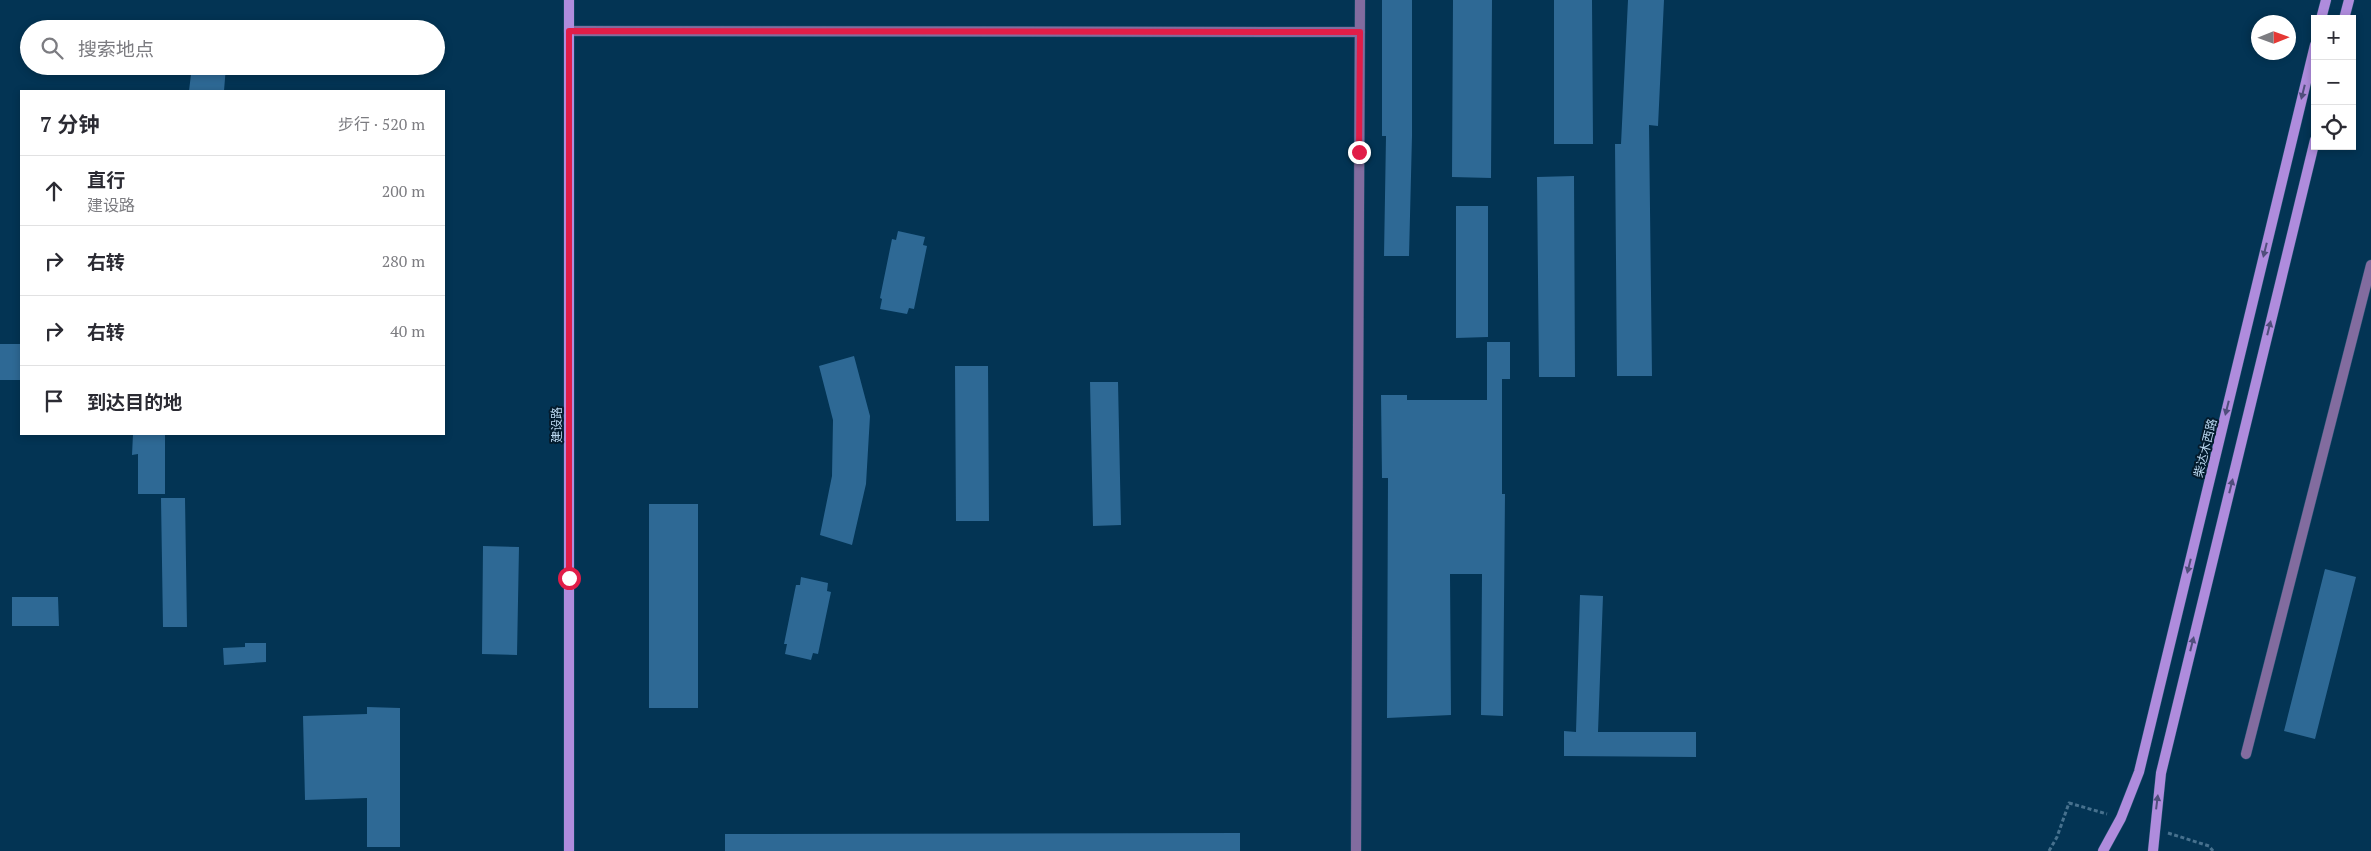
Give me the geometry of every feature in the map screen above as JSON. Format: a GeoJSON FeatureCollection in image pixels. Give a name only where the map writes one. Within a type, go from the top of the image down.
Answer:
{"type":"FeatureCollection","features":[{"type":"Feature","properties":{"kind":"main road","name":"建设路"},"geometry":{"type":"LineString","coordinates":[[569,0],[569,851]]}},
{"type":"Feature","properties":{"kind":"main road"},"geometry":{"type":"LineString","coordinates":[[2322,15],[2326,0]]}},
{"type":"Feature","properties":{"kind":"main road"},"geometry":{"type":"LineString","coordinates":[[2345,15],[2349,0]]}},
{"type":"Feature","properties":{"kind":"main road","name":"柴达木西路"},"geometry":{"type":"LineString","coordinates":[[2103,851],[2121,818],[2139,772],[2311,60]]}},
{"type":"Feature","properties":{"kind":"main road"},"geometry":{"type":"LineString","coordinates":[[2153,851],[2161,773],[2313,150]]}},
{"type":"Feature","properties":{"kind":"street"},"geometry":{"type":"LineString","coordinates":[[1356,851],[1360,0]]}},
{"type":"Feature","properties":{"kind":"street"},"geometry":{"type":"LineString","coordinates":[[569,31],[1360,32]]}},
{"type":"Feature","properties":{"kind":"street"},"geometry":{"type":"LineString","coordinates":[[2246,754],[2371,265]]}},
{"type":"Feature","properties":{"kind":"path"},"geometry":{"type":"LineString","coordinates":[[2049,851],[2057,836],[2068,803]]}},
{"type":"Feature","properties":{"kind":"building"},"geometry":{"type":"Polygon","coordinates":[[[1382,0],[1412,0],[1412,136],[1409,256],[1384,256],[1386,136],[1382,136],[1382,0]]]}},
{"type":"Feature","properties":{"kind":"building"},"geometry":{"type":"Polygon","coordinates":[[[1453,0],[1492,0],[1491,178],[1452,177],[1453,0]]]}},
{"type":"Feature","properties":{"kind":"building"},"geometry":{"type":"Polygon","coordinates":[[[1554,0],[1592,0],[1593,144],[1554,144],[1554,0]]]}},
{"type":"Feature","properties":{"kind":"building"},"geometry":{"type":"Polygon","coordinates":[[[1628,0],[1664,0],[1658,126],[1649,125],[1652,376],[1617,376],[1615,144],[1621,144],[1628,0]]]}},
{"type":"Feature","properties":{"kind":"building"},"geometry":{"type":"Polygon","coordinates":[[[191,75],[225,75],[224,90],[189,90],[191,75]]]}},
{"type":"Feature","properties":{"kind":"building"},"geometry":{"type":"Polygon","coordinates":[[[1574,176],[1575,377],[1539,377],[1537,177],[1574,176]]]}},
{"type":"Feature","properties":{"kind":"building"},"geometry":{"type":"Polygon","coordinates":[[[1456,206],[1488,206],[1488,337],[1456,338],[1456,206]]]}},
{"type":"Feature","properties":{"kind":"building"},"geometry":{"type":"Polygon","coordinates":[[[898,231],[925,237],[923,245],[927,246],[914,309],[909,308],[907,314],[880,309],[882,299],[880,298],[892,239],[896,240],[898,231]]]}},
{"type":"Feature","properties":{"kind":"building"},"geometry":{"type":"Polygon","coordinates":[[[1487,342],[1510,342],[1510,379],[1502,379],[1502,494],[1505,494],[1503,716],[1481,715],[1482,574],[1450,574],[1451,715],[1387,718],[1388,478],[1382,478],[1381,395],[1407,395],[1407,400],[1487,400],[1487,342]]]}},
{"type":"Feature","properties":{"kind":"building"},"geometry":{"type":"Polygon","coordinates":[[[0,344],[20,344],[20,380],[0,380],[0,344]]]}},
{"type":"Feature","properties":{"kind":"building"},"geometry":{"type":"Polygon","coordinates":[[[854,356],[870,416],[866,484],[852,545],[820,535],[832,476],[833,420],[819,366],[854,356]]]}},
{"type":"Feature","properties":{"kind":"building"},"geometry":{"type":"Polygon","coordinates":[[[955,366],[988,366],[989,521],[956,521],[955,366]]]}},
{"type":"Feature","properties":{"kind":"building"},"geometry":{"type":"Polygon","coordinates":[[[1090,382],[1118,382],[1121,525],[1093,526],[1090,382]]]}},
{"type":"Feature","properties":{"kind":"building"},"geometry":{"type":"Polygon","coordinates":[[[133,435],[165,435],[165,494],[138,494],[138,454],[132,455],[133,435]]]}},
{"type":"Feature","properties":{"kind":"building"},"geometry":{"type":"Polygon","coordinates":[[[161,498],[185,498],[187,627],[163,627],[161,498]]]}},
{"type":"Feature","properties":{"kind":"building"},"geometry":{"type":"Polygon","coordinates":[[[649,504],[698,504],[698,708],[649,708],[649,504]]]}},
{"type":"Feature","properties":{"kind":"building"},"geometry":{"type":"Polygon","coordinates":[[[483,546],[519,547],[517,655],[482,654],[483,546]]]}},
{"type":"Feature","properties":{"kind":"building"},"geometry":{"type":"Polygon","coordinates":[[[2325,569],[2356,577],[2315,739],[2284,731],[2325,569]]]}},
{"type":"Feature","properties":{"kind":"building"},"geometry":{"type":"Polygon","coordinates":[[[801,577],[828,583],[827,591],[831,592],[818,654],[813,653],[811,660],[785,654],[787,644],[784,644],[796,585],[800,585],[801,577]]]}},
{"type":"Feature","properties":{"kind":"building"},"geometry":{"type":"Polygon","coordinates":[[[1580,595],[1603,596],[1598,732],[1696,732],[1696,757],[1564,756],[1564,731],[1576,732],[1580,595]]]}},
{"type":"Feature","properties":{"kind":"building"},"geometry":{"type":"Polygon","coordinates":[[[12,597],[58,597],[59,626],[12,626],[12,597]]]}},
{"type":"Feature","properties":{"kind":"building"},"geometry":{"type":"Polygon","coordinates":[[[245,643],[266,643],[266,662],[224,665],[223,648],[245,647],[245,643]]]}},
{"type":"Feature","properties":{"kind":"building"},"geometry":{"type":"Polygon","coordinates":[[[367,707],[400,708],[400,847],[367,847],[367,798],[305,800],[303,716],[367,714],[367,707]]]}},
{"type":"Feature","properties":{"kind":"building"},"geometry":{"type":"Polygon","coordinates":[[[1240,833],[1240,851],[725,851],[725,834],[1240,833]]]}},
{"type":"Feature","properties":{"kind":"route"},"geometry":{"type":"LineString","coordinates":[[569,578],[569,31],[1360,32],[1359,152]]}}]}
